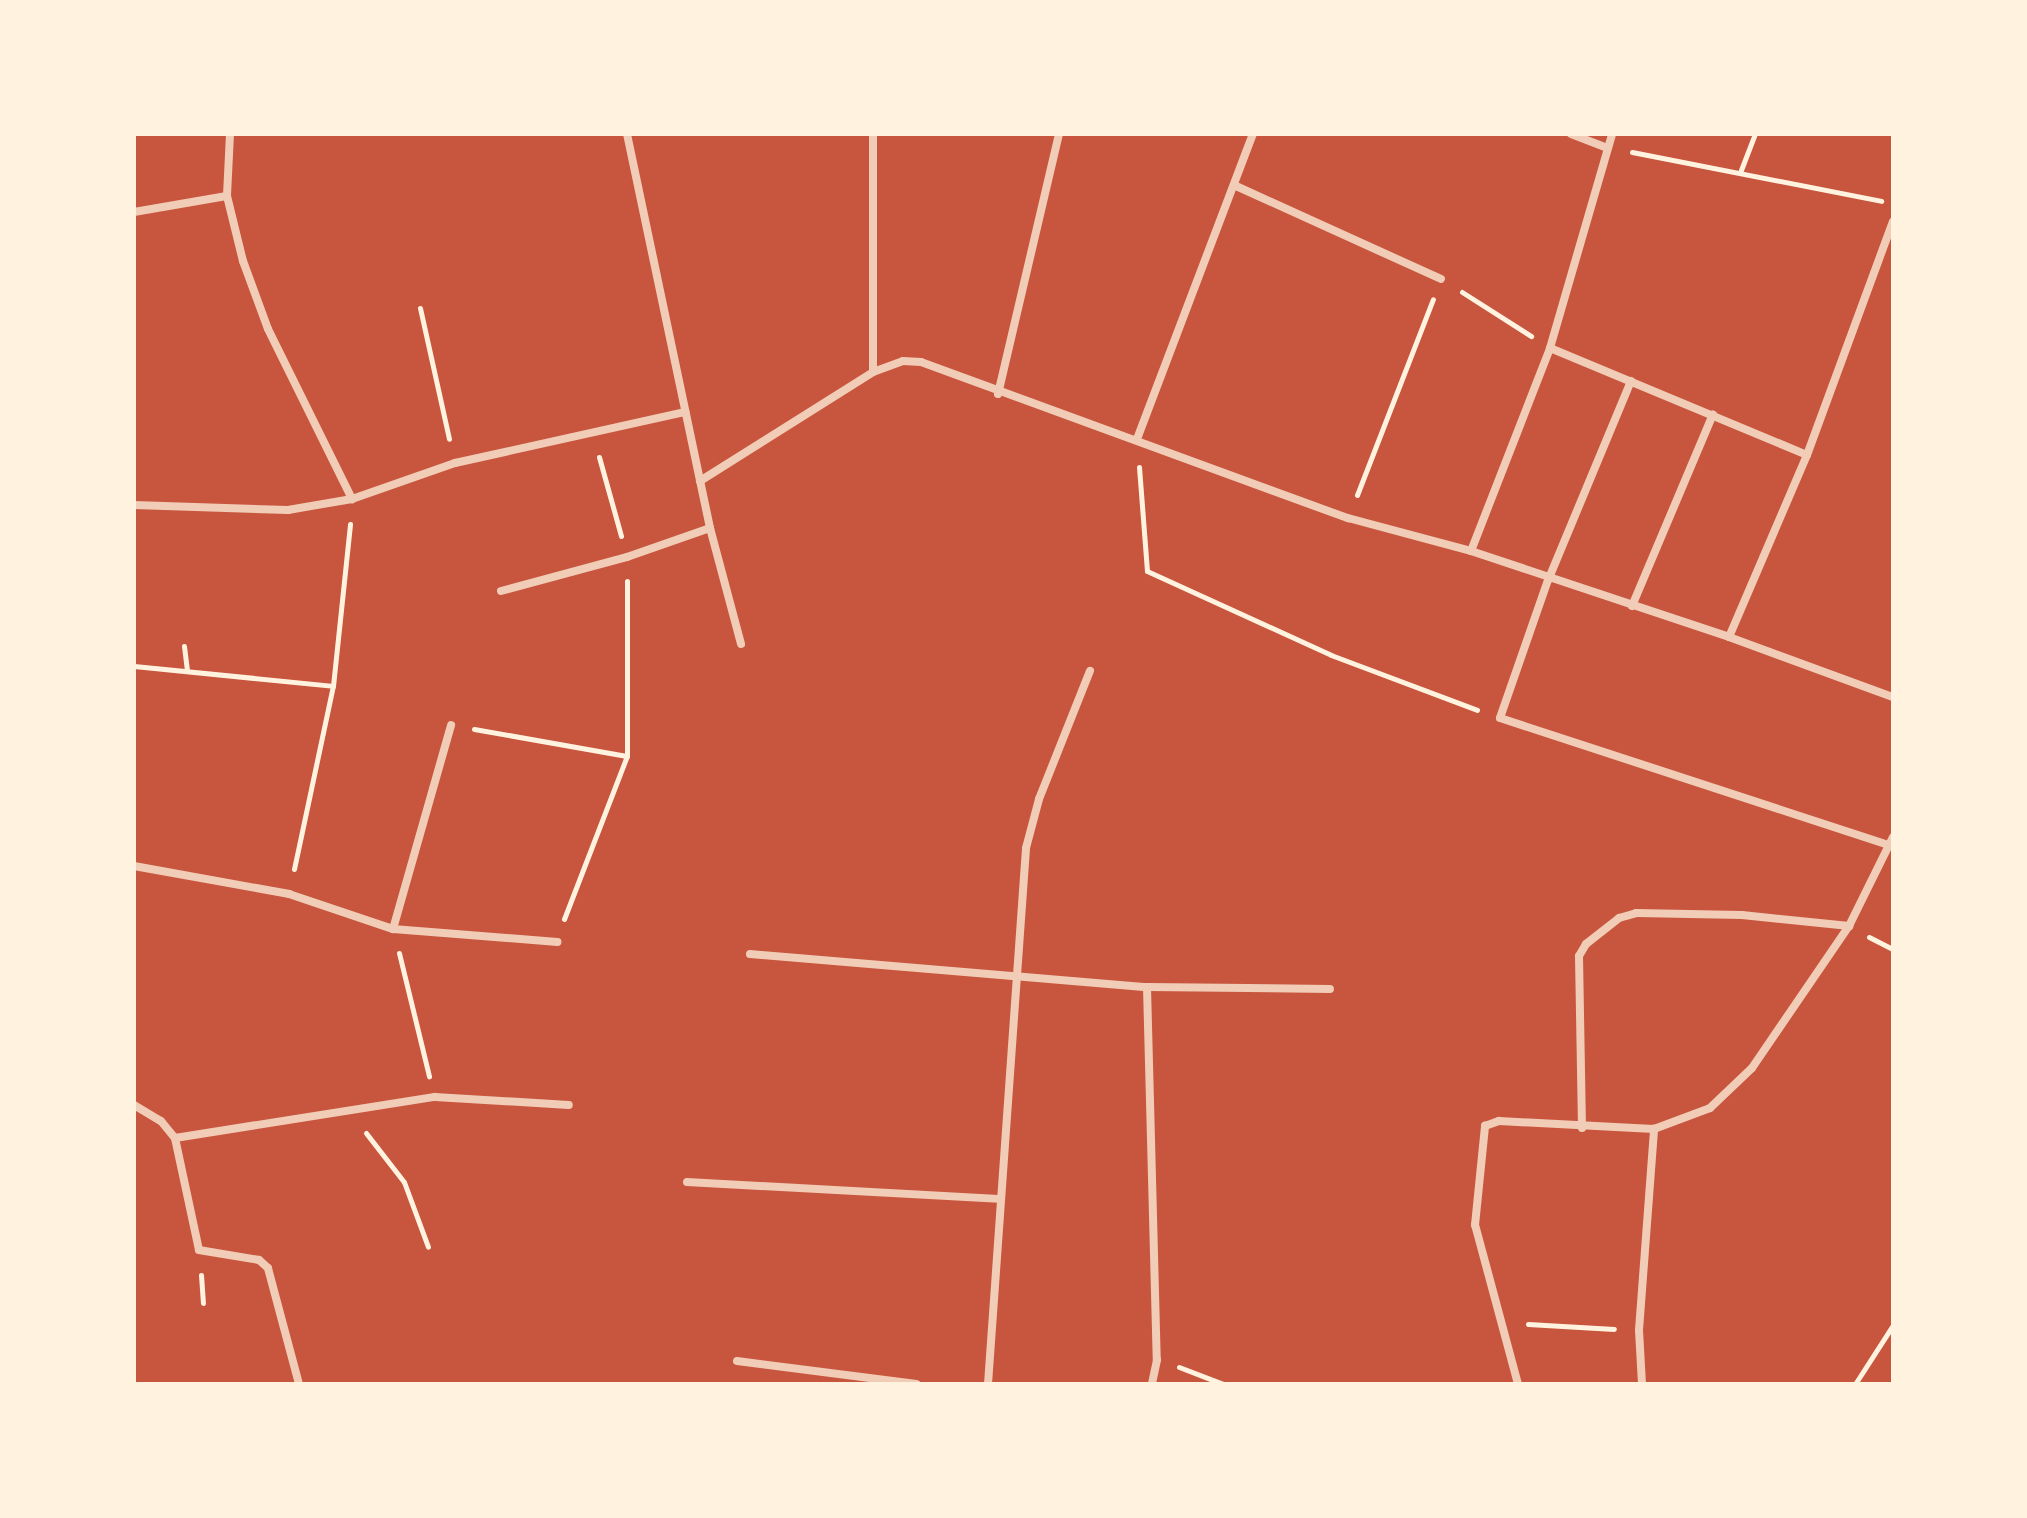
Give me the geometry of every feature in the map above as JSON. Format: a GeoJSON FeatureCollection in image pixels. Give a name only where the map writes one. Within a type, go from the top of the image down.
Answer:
{"type":"FeatureCollection","features":[{"type":"Feature","properties":{"kind":"street"},"geometry":{"type":"LineString","coordinates":[[230,134],[227,196],[268,329],[352,499]]}},
{"type":"Feature","properties":{"kind":"street"},"geometry":{"type":"LineString","coordinates":[[627,134],[710,528],[741,644]]}},
{"type":"Feature","properties":{"kind":"street"},"geometry":{"type":"LineString","coordinates":[[873,134],[873,372]]}},
{"type":"Feature","properties":{"kind":"street"},"geometry":{"type":"LineString","coordinates":[[998,394],[1059,134]]}},
{"type":"Feature","properties":{"kind":"street"},"geometry":{"type":"LineString","coordinates":[[1137,439],[1236,186],[1253,134]]}},
{"type":"Feature","properties":{"kind":"street"},"geometry":{"type":"LineString","coordinates":[[1571,134],[1607,148]]}},
{"type":"Feature","properties":{"kind":"street"},"geometry":{"type":"LineString","coordinates":[[1471,551],[1550,348],[1612,134]]}},
{"type":"Feature","properties":{"kind":"street"},"geometry":{"type":"LineString","coordinates":[[1236,186],[1441,279]]}},
{"type":"Feature","properties":{"kind":"street"},"geometry":{"type":"LineString","coordinates":[[134,212],[227,196]]}},
{"type":"Feature","properties":{"kind":"street"},"geometry":{"type":"LineString","coordinates":[[1729,637],[1807,455],[1893,221]]}},
{"type":"Feature","properties":{"kind":"street"},"geometry":{"type":"LineString","coordinates":[[1550,348],[1807,455]]}},
{"type":"Feature","properties":{"kind":"street"},"geometry":{"type":"LineString","coordinates":[[700,481],[873,372],[903,361],[921,362],[998,394],[1137,439],[1348,518],[1471,551],[1548,580],[1729,637],[1893,697]]}},
{"type":"Feature","properties":{"kind":"street"},"geometry":{"type":"LineString","coordinates":[[1518,1384],[1497,1322],[1475,1225],[1485,1126],[1499,1121],[1582,1128],[1654,1129],[1687,1120],[1736,1088],[1849,926],[1891,841],[1500,718],[1548,580],[1631,381]]}},
{"type":"Feature","properties":{"kind":"street"},"geometry":{"type":"LineString","coordinates":[[134,505],[288,510],[352,499],[455,463],[593,436],[685,412]]}},
{"type":"Feature","properties":{"kind":"street"},"geometry":{"type":"LineString","coordinates":[[1632,606],[1713,414]]}},
{"type":"Feature","properties":{"kind":"street"},"geometry":{"type":"LineString","coordinates":[[501,591],[627,557],[710,528]]}},
{"type":"Feature","properties":{"kind":"street"},"geometry":{"type":"LineString","coordinates":[[988,1384],[1026,848],[1039,799],[1090,671]]}},
{"type":"Feature","properties":{"kind":"street"},"geometry":{"type":"LineString","coordinates":[[393,929],[451,725]]}},
{"type":"Feature","properties":{"kind":"street"},"geometry":{"type":"LineString","coordinates":[[134,866],[289,894],[393,929],[557,942]]}},
{"type":"Feature","properties":{"kind":"street"},"geometry":{"type":"LineString","coordinates":[[1582,1128],[1579,956],[1619,918],[1636,913],[1742,915],[1849,926]]}},
{"type":"Feature","properties":{"kind":"street"},"geometry":{"type":"LineString","coordinates":[[750,954],[1147,987],[1330,989]]}},
{"type":"Feature","properties":{"kind":"street"},"geometry":{"type":"LineString","coordinates":[[1147,987],[1157,1360],[1152,1384]]}},
{"type":"Feature","properties":{"kind":"street"},"geometry":{"type":"LineString","coordinates":[[175,1138],[345,1108],[435,1097],[569,1105]]}},
{"type":"Feature","properties":{"kind":"street"},"geometry":{"type":"LineString","coordinates":[[134,1105],[161,1121],[175,1138],[199,1250],[259,1260],[268,1268],[299,1384]]}},
{"type":"Feature","properties":{"kind":"street"},"geometry":{"type":"LineString","coordinates":[[1642,1384],[1639,1330],[1654,1129]]}},
{"type":"Feature","properties":{"kind":"street"},"geometry":{"type":"LineString","coordinates":[[687,1182],[999,1199]]}},
{"type":"Feature","properties":{"kind":"street"},"geometry":{"type":"LineString","coordinates":[[737,1361],[917,1384]]}},
{"type":"Feature","properties":{"kind":"path"},"geometry":{"type":"LineString","coordinates":[[1741,170],[1755,134]]}},
{"type":"Feature","properties":{"kind":"path"},"geometry":{"type":"LineString","coordinates":[[1607,148],[1741,170],[1893,203]]}},
{"type":"Feature","properties":{"kind":"path"},"geometry":{"type":"LineString","coordinates":[[1348,518],[1441,279],[1550,348]]}},
{"type":"Feature","properties":{"kind":"path"},"geometry":{"type":"LineString","coordinates":[[420,308],[455,463]]}},
{"type":"Feature","properties":{"kind":"path"},"geometry":{"type":"LineString","coordinates":[[557,942],[579,869],[627,756],[627,557],[593,436]]}},
{"type":"Feature","properties":{"kind":"path"},"geometry":{"type":"LineString","coordinates":[[1137,439],[1147,571],[1331,655],[1500,718]]}},
{"type":"Feature","properties":{"kind":"path"},"geometry":{"type":"LineString","coordinates":[[289,894],[333,686],[352,499]]}},
{"type":"Feature","properties":{"kind":"path"},"geometry":{"type":"LineString","coordinates":[[184,646],[187,669]]}},
{"type":"Feature","properties":{"kind":"path"},"geometry":{"type":"LineString","coordinates":[[134,666],[333,686]]}},
{"type":"Feature","properties":{"kind":"path"},"geometry":{"type":"LineString","coordinates":[[451,725],[627,756]]}},
{"type":"Feature","properties":{"kind":"path"},"geometry":{"type":"LineString","coordinates":[[393,929],[435,1097]]}},
{"type":"Feature","properties":{"kind":"path"},"geometry":{"type":"LineString","coordinates":[[345,1108],[404,1182],[428,1247]]}},
{"type":"Feature","properties":{"kind":"path"},"geometry":{"type":"LineString","coordinates":[[1497,1322],[1639,1330]]}},
{"type":"Feature","properties":{"kind":"path"},"geometry":{"type":"LineString","coordinates":[[1855,1384],[1893,1325]]}},
{"type":"Feature","properties":{"kind":"path"},"geometry":{"type":"LineString","coordinates":[[1157,1360],[1223,1384]]}}]}
